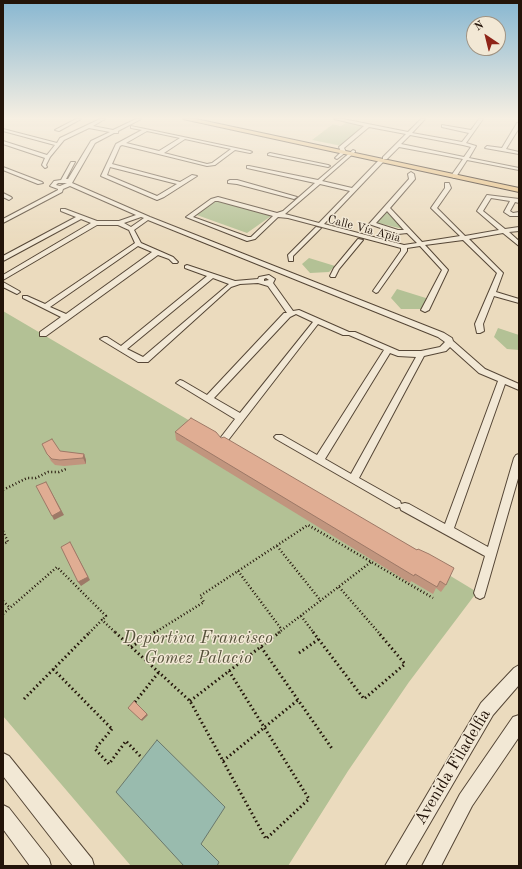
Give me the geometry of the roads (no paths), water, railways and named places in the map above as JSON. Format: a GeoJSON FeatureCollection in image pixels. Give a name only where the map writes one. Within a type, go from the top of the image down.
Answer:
{"type":"FeatureCollection","features":[{"type":"Feature","properties":{"kind":"main road"},"geometry":{"type":"LineString","coordinates":[[387,160],[519,186]]}},
{"type":"Feature","properties":{"kind":"main road"},"geometry":{"type":"LineString","coordinates":[[455,174],[519,190]]}},
{"type":"Feature","properties":{"kind":"street"},"geometry":{"type":"LineString","coordinates":[[45,167],[44,164],[47,160]]}},
{"type":"Feature","properties":{"kind":"street"},"geometry":{"type":"LineString","coordinates":[[63,181],[76,160]]}},
{"type":"Feature","properties":{"kind":"street"},"geometry":{"type":"LineString","coordinates":[[3,221],[60,191],[66,186],[82,160]]}},
{"type":"Feature","properties":{"kind":"street"},"geometry":{"type":"LineString","coordinates":[[111,160],[104,176],[155,197],[162,196],[194,176]]}},
{"type":"Feature","properties":{"kind":"street"},"geometry":{"type":"LineString","coordinates":[[187,160],[210,165],[218,160]]}},
{"type":"Feature","properties":{"kind":"street"},"geometry":{"type":"LineString","coordinates":[[297,160],[328,166]]}},
{"type":"Feature","properties":{"kind":"street"},"geometry":{"type":"LineString","coordinates":[[277,215],[279,210],[336,160]]}},
{"type":"Feature","properties":{"kind":"street"},"geometry":{"type":"LineString","coordinates":[[277,215],[286,212],[319,182],[339,160]]}},
{"type":"Feature","properties":{"kind":"street"},"geometry":{"type":"LineString","coordinates":[[291,260],[290,256],[383,160]]}},
{"type":"Feature","properties":{"kind":"street"},"geometry":{"type":"LineString","coordinates":[[455,174],[466,160]]}},
{"type":"Feature","properties":{"kind":"street"},"geometry":{"type":"LineString","coordinates":[[469,160],[519,169]]}},
{"type":"Feature","properties":{"kind":"street"},"geometry":{"type":"LineString","coordinates":[[108,165],[181,184]]}},
{"type":"Feature","properties":{"kind":"street"},"geometry":{"type":"LineString","coordinates":[[249,167],[354,190]]}},
{"type":"Feature","properties":{"kind":"street"},"geometry":{"type":"LineString","coordinates":[[3,168],[40,183]]}},
{"type":"Feature","properties":{"kind":"street"},"geometry":{"type":"LineString","coordinates":[[409,231],[398,232],[372,224],[412,179],[411,174]]}},
{"type":"Feature","properties":{"kind":"street"},"geometry":{"type":"LineString","coordinates":[[63,181],[66,186]]}},
{"type":"Feature","properties":{"kind":"street"},"geometry":{"type":"LineString","coordinates":[[63,181],[56,182],[52,185],[54,188],[66,186],[272,276],[441,334],[482,371],[519,387]]}},
{"type":"Feature","properties":{"kind":"street"},"geometry":{"type":"LineString","coordinates":[[230,182],[237,182],[294,197]]}},
{"type":"Feature","properties":{"kind":"street"},"geometry":{"type":"LineString","coordinates":[[447,184],[448,188],[434,208],[500,273],[479,324],[480,331]]}},
{"type":"Feature","properties":{"kind":"street"},"geometry":{"type":"LineString","coordinates":[[3,195],[9,198]]}},
{"type":"Feature","properties":{"kind":"street"},"geometry":{"type":"LineString","coordinates":[[519,214],[512,215],[508,212],[516,200],[489,196],[480,210],[481,213],[519,244]]}},
{"type":"Feature","properties":{"kind":"street","name":"Calle Vía Apia"},"geometry":{"type":"LineString","coordinates":[[277,215],[253,238],[250,239],[189,217],[216,199],[277,215],[284,219],[319,226],[404,249]]}},
{"type":"Feature","properties":{"kind":"street"},"geometry":{"type":"LineString","coordinates":[[386,207],[445,270],[425,310]]}},
{"type":"Feature","properties":{"kind":"street"},"geometry":{"type":"LineString","coordinates":[[63,210],[96,223],[119,223],[141,218]]}},
{"type":"Feature","properties":{"kind":"street"},"geometry":{"type":"LineString","coordinates":[[3,259],[80,216]]}},
{"type":"Feature","properties":{"kind":"street"},"geometry":{"type":"LineString","coordinates":[[131,229],[141,218]]}},
{"type":"Feature","properties":{"kind":"street"},"geometry":{"type":"LineString","coordinates":[[3,278],[96,223]]}},
{"type":"Feature","properties":{"kind":"street"},"geometry":{"type":"LineString","coordinates":[[119,223],[131,229],[138,244],[171,258],[175,262]]}},
{"type":"Feature","properties":{"kind":"street","name":"Calle Vía Apia"},"geometry":{"type":"LineString","coordinates":[[319,226],[360,240],[404,249],[507,234],[519,234]]}},
{"type":"Feature","properties":{"kind":"street","name":"Calle Vía Apia"},"geometry":{"type":"LineString","coordinates":[[507,234],[519,229]]}},
{"type":"Feature","properties":{"kind":"street"},"geometry":{"type":"LineString","coordinates":[[332,276],[360,240]]}},
{"type":"Feature","properties":{"kind":"street"},"geometry":{"type":"LineString","coordinates":[[45,307],[138,244]]}},
{"type":"Feature","properties":{"kind":"street"},"geometry":{"type":"LineString","coordinates":[[376,291],[404,249]]}},
{"type":"Feature","properties":{"kind":"street"},"geometry":{"type":"LineString","coordinates":[[43,334],[157,252]]}},
{"type":"Feature","properties":{"kind":"street"},"geometry":{"type":"LineString","coordinates":[[187,267],[234,283],[260,281],[262,277],[272,276]]}},
{"type":"Feature","properties":{"kind":"street"},"geometry":{"type":"LineString","coordinates":[[122,349],[212,275]]}},
{"type":"Feature","properties":{"kind":"street"},"geometry":{"type":"LineString","coordinates":[[272,276],[291,313]]}},
{"type":"Feature","properties":{"kind":"street"},"geometry":{"type":"LineString","coordinates":[[104,339],[141,360],[148,358],[234,283]]}},
{"type":"Feature","properties":{"kind":"street"},"geometry":{"type":"LineString","coordinates":[[3,284],[17,292]]}},
{"type":"Feature","properties":{"kind":"street"},"geometry":{"type":"LineString","coordinates":[[493,293],[519,301]]}},
{"type":"Feature","properties":{"kind":"street"},"geometry":{"type":"LineString","coordinates":[[25,297],[66,317]]}},
{"type":"Feature","properties":{"kind":"street"},"geometry":{"type":"LineString","coordinates":[[208,399],[287,315],[291,313],[296,312],[388,350],[408,354],[421,354],[443,349],[448,344],[449,340]]}},
{"type":"Feature","properties":{"kind":"street"},"geometry":{"type":"LineString","coordinates":[[223,441],[317,321]]}},
{"type":"Feature","properties":{"kind":"street"},"geometry":{"type":"LineString","coordinates":[[319,460],[388,350]]}},
{"type":"Feature","properties":{"kind":"street"},"geometry":{"type":"LineString","coordinates":[[353,479],[421,354]]}},
{"type":"Feature","properties":{"kind":"street"},"geometry":{"type":"LineString","coordinates":[[448,530],[503,380]]}},
{"type":"Feature","properties":{"kind":"street"},"geometry":{"type":"LineString","coordinates":[[180,383],[241,418]]}},
{"type":"Feature","properties":{"kind":"street"},"geometry":{"type":"LineString","coordinates":[[279,437],[491,554]]}},
{"type":"Feature","properties":{"kind":"street"},"geometry":{"type":"LineString","coordinates":[[480,593],[519,458]]}},
{"type":"Feature","properties":{"kind":"street","name":"Avenida Filadelfia"},"geometry":{"type":"LineString","coordinates":[[394,866],[488,709],[519,673]]}},
{"type":"Feature","properties":{"kind":"street","name":"Avenida Filadelfia"},"geometry":{"type":"LineString","coordinates":[[431,866],[466,800],[519,723]]}},
{"type":"Feature","properties":{"kind":"street"},"geometry":{"type":"LineString","coordinates":[[3,762],[81,865]]}},
{"type":"Feature","properties":{"kind":"street"},"geometry":{"type":"LineString","coordinates":[[3,814],[42,866]]}},
{"type":"Feature","properties":{"kind":"park label","name":"Deportiva Francisco Gomez Palacio"},"geometry":{"type":"Point","coordinates":[198,649]}}]}
